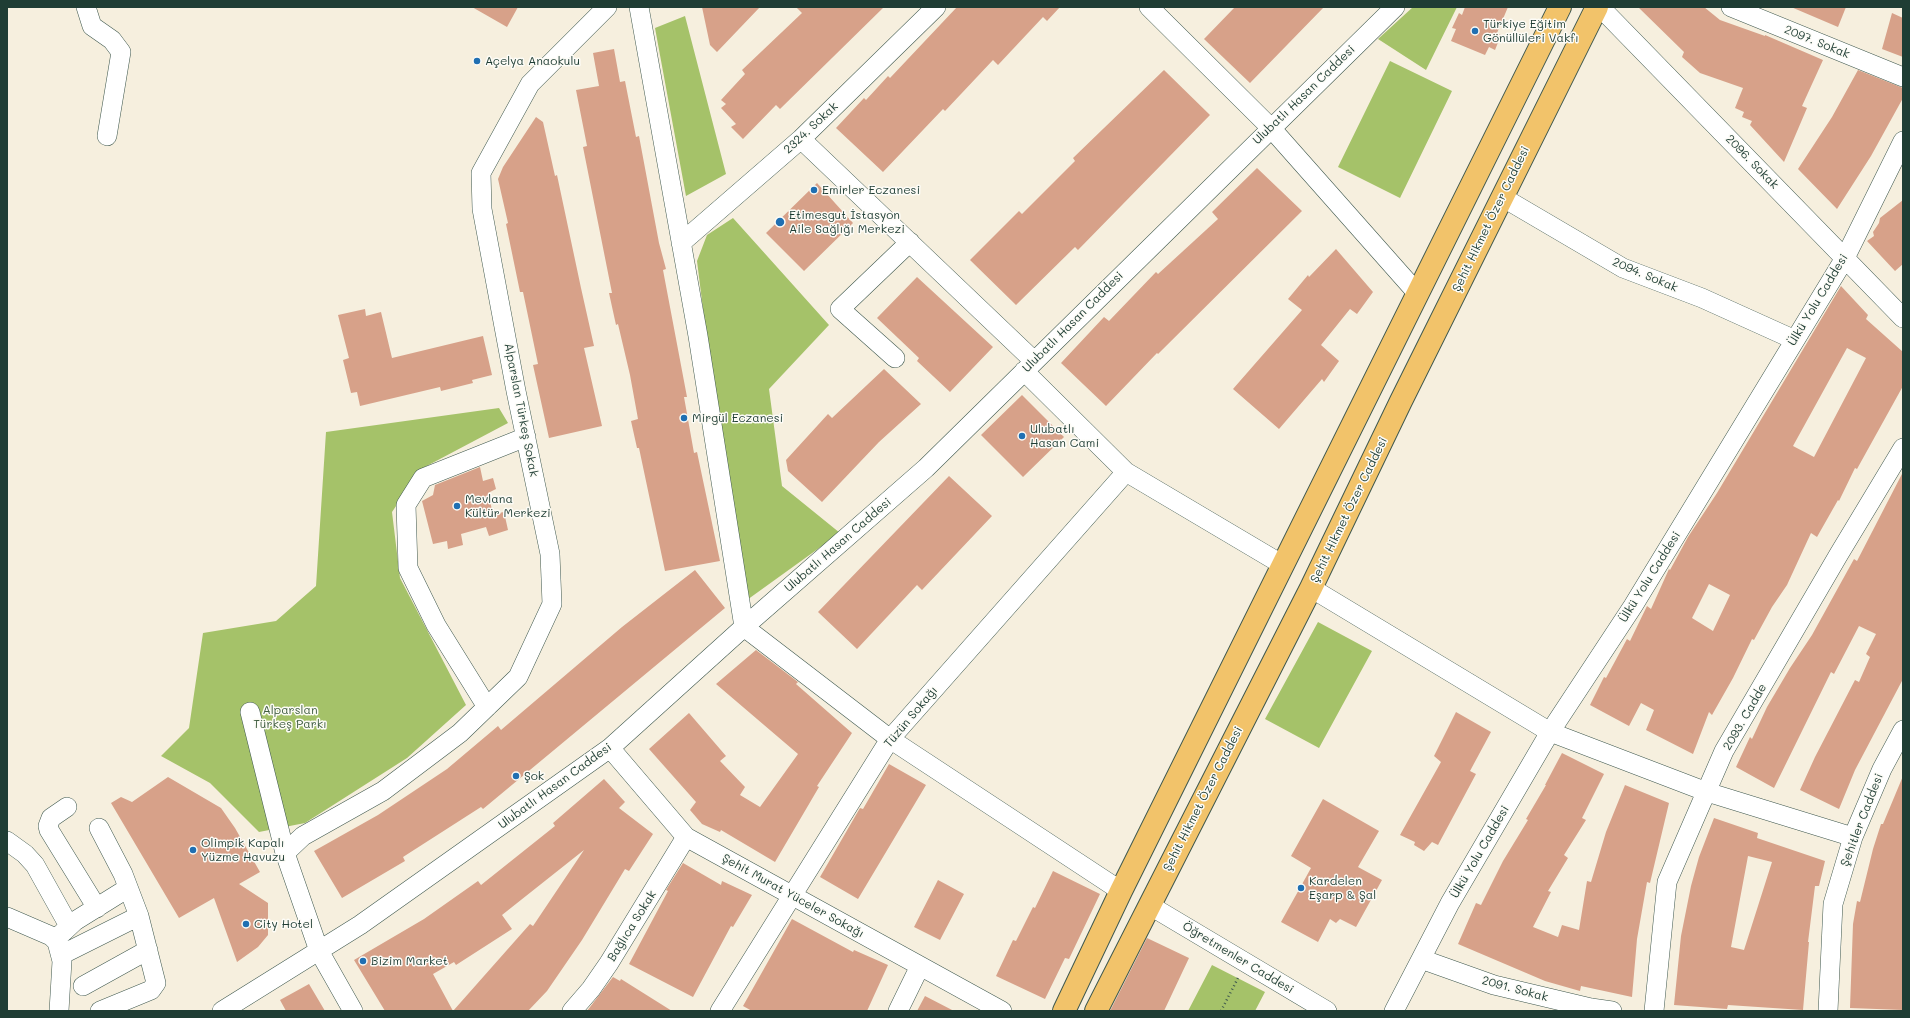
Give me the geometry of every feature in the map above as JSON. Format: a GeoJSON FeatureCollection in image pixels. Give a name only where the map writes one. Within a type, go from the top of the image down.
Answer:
{"type":"FeatureCollection","features":[{"type":"Feature","properties":{"kind":"main road"},"geometry":{"type":"LineString","coordinates":[[1064,1011],[1121,891],[1560,7]]}},
{"type":"Feature","properties":{"kind":"main road","name":"Şehit Hikmet Özer Caddesi"},"geometry":{"type":"LineString","coordinates":[[1096,1011],[1311,588],[1401,401],[1502,197],[1599,7]]}},
{"type":"Feature","properties":{"kind":"main road"},"geometry":{"type":"LineString","coordinates":[[1121,891],[1149,905]]}},
{"type":"Feature","properties":{"kind":"street"},"geometry":{"type":"LineString","coordinates":[[86,7],[92,26],[112,40],[121,52],[106,136]]}},
{"type":"Feature","properties":{"kind":"street","name":"Alparslan Türkeş Sokak"},"geometry":{"type":"LineString","coordinates":[[285,853],[303,836],[383,792],[460,733],[487,708],[518,677],[552,604],[550,554],[482,209],[481,173],[530,84],[607,7]]}},
{"type":"Feature","properties":{"kind":"street","name":"2324. Sokak"},"geometry":{"type":"LineString","coordinates":[[681,243],[801,139],[936,7]]}},
{"type":"Feature","properties":{"kind":"street"},"geometry":{"type":"LineString","coordinates":[[1149,7],[1271,128],[1418,294]]}},
{"type":"Feature","properties":{"kind":"street","name":"Ulubatlı Hasan Caddesi"},"geometry":{"type":"LineString","coordinates":[[222,1011],[360,926],[610,748],[744,627],[926,468],[1395,7]]}},
{"type":"Feature","properties":{"kind":"street","name":"2096. Sokak"},"geometry":{"type":"LineString","coordinates":[[1599,7],[1903,318]]}},
{"type":"Feature","properties":{"kind":"street","name":"2097. Sokak"},"geometry":{"type":"LineString","coordinates":[[1731,7],[1903,77]]}},
{"type":"Feature","properties":{"kind":"street"},"geometry":{"type":"LineString","coordinates":[[643,8],[681,243],[698,336],[744,627],[890,739],[1121,891]]}},
{"type":"Feature","properties":{"kind":"street"},"geometry":{"type":"LineString","coordinates":[[801,139],[910,242],[1029,366],[1126,472],[1283,565]]}},
{"type":"Feature","properties":{"kind":"street","name":"Ülkü Yolu Caddesi"},"geometry":{"type":"LineString","coordinates":[[1394,1011],[1450,903],[1550,732],[1634,606],[1844,258],[1903,141]]}},
{"type":"Feature","properties":{"kind":"street","name":"2094. Sokak"},"geometry":{"type":"LineString","coordinates":[[1502,197],[1623,268],[1702,298],[1795,340]]}},
{"type":"Feature","properties":{"kind":"street"},"geometry":{"type":"LineString","coordinates":[[895,358],[840,309],[910,242]]}},
{"type":"Feature","properties":{"kind":"street"},"geometry":{"type":"LineString","coordinates":[[487,708],[436,625],[408,568],[406,505],[423,478],[526,437]]}},
{"type":"Feature","properties":{"kind":"street","name":"2093. Cadde"},"geometry":{"type":"LineString","coordinates":[[1654,1011],[1667,882],[1724,751],[1903,448]]}},
{"type":"Feature","properties":{"kind":"street","name":"Tüzün Sokağı"},"geometry":{"type":"LineString","coordinates":[[720,1011],[890,739],[1126,472]]}},
{"type":"Feature","properties":{"kind":"street"},"geometry":{"type":"LineString","coordinates":[[1311,588],[1550,732],[1707,792],[1853,837]]}},
{"type":"Feature","properties":{"kind":"street"},"geometry":{"type":"LineString","coordinates":[[250,712],[285,853],[320,951],[353,1011]]}},
{"type":"Feature","properties":{"kind":"street","name":"Şehitler Caddesi"},"geometry":{"type":"LineString","coordinates":[[1828,1011],[1833,904],[1853,837],[1882,769],[1903,730]]}},
{"type":"Feature","properties":{"kind":"street","name":"Şehit Murat Yüceler Sokağı"},"geometry":{"type":"LineString","coordinates":[[610,748],[686,837],[1002,1011]]}},
{"type":"Feature","properties":{"kind":"street"},"geometry":{"type":"LineString","coordinates":[[67,807],[51,818],[48,826],[49,830],[97,908]]}},
{"type":"Feature","properties":{"kind":"street"},"geometry":{"type":"LineString","coordinates":[[99,828],[113,853],[139,916],[156,983],[154,988],[100,1011]]}},
{"type":"Feature","properties":{"kind":"street","name":"Bağlıca Sokak"},"geometry":{"type":"LineString","coordinates":[[572,1011],[591,989],[609,963],[686,837]]}},
{"type":"Feature","properties":{"kind":"street"},"geometry":{"type":"LineString","coordinates":[[7,841],[25,854],[35,865],[68,926]]}},
{"type":"Feature","properties":{"kind":"street"},"geometry":{"type":"LineString","coordinates":[[58,1011],[59,949],[68,926],[128,888]]}},
{"type":"Feature","properties":{"kind":"street","name":"Öğretmenler Caddesi"},"geometry":{"type":"LineString","coordinates":[[1149,905],[1327,1011]]}},
{"type":"Feature","properties":{"kind":"street"},"geometry":{"type":"LineString","coordinates":[[59,949],[139,916]]}},
{"type":"Feature","properties":{"kind":"street"},"geometry":{"type":"LineString","coordinates":[[7,917],[51,936],[59,949]]}},
{"type":"Feature","properties":{"kind":"street"},"geometry":{"type":"LineString","coordinates":[[83,986],[148,950]]}},
{"type":"Feature","properties":{"kind":"street","name":"2091. Sokak"},"geometry":{"type":"LineString","coordinates":[[1421,959],[1494,985],[1591,1008],[1612,1011]]}},
{"type":"Feature","properties":{"kind":"street"},"geometry":{"type":"LineString","coordinates":[[898,1011],[920,966]]}},
{"type":"Feature","properties":{"kind":"path"},"geometry":{"type":"LineString","coordinates":[[1220,1011],[1245,962]]}},
{"type":"Feature","properties":{"kind":"green space"},"geometry":{"type":"Polygon","coordinates":[[[1413,7],[1457,7],[1426,70],[1378,39],[1413,7]]]}},
{"type":"Feature","properties":{"kind":"green space"},"geometry":{"type":"Polygon","coordinates":[[[685,16],[726,174],[686,196],[655,28],[685,16]]]}},
{"type":"Feature","properties":{"kind":"green space"},"geometry":{"type":"Polygon","coordinates":[[[1390,61],[1452,91],[1400,198],[1338,167],[1390,61]]]}},
{"type":"Feature","properties":{"kind":"green space"},"geometry":{"type":"Polygon","coordinates":[[[733,218],[829,325],[769,389],[782,486],[840,533],[740,605],[697,261],[707,235],[733,218]]]}},
{"type":"Feature","properties":{"kind":"green space","name":"Alparslan Türkeş Parkı"},"geometry":{"type":"Polygon","coordinates":[[[499,408],[508,423],[421,469],[392,512],[400,578],[466,705],[407,758],[305,823],[259,832],[210,783],[161,756],[189,728],[203,633],[276,621],[316,586],[326,432],[499,408]]]}},
{"type":"Feature","properties":{"kind":"green space"},"geometry":{"type":"Polygon","coordinates":[[[1318,622],[1372,651],[1319,748],[1265,719],[1318,622]]]}},
{"type":"Feature","properties":{"kind":"green space"},"geometry":{"type":"Polygon","coordinates":[[[1212,965],[1265,992],[1255,1011],[1188,1011],[1212,965]]]}},
{"type":"Feature","properties":{"kind":"building"},"geometry":{"type":"Polygon","coordinates":[[[472,7],[518,7],[507,27],[472,7]]]}},
{"type":"Feature","properties":{"kind":"building"},"geometry":{"type":"Polygon","coordinates":[[[702,7],[760,7],[717,52],[710,45],[702,7]]]}},
{"type":"Feature","properties":{"kind":"building"},"geometry":{"type":"Polygon","coordinates":[[[796,7],[884,7],[780,109],[776,105],[743,139],[731,127],[736,124],[721,108],[726,104],[721,100],[745,74],[742,70],[802,13],[796,7]]]}},
{"type":"Feature","properties":{"kind":"building"},"geometry":{"type":"Polygon","coordinates":[[[957,7],[1060,7],[1047,21],[1043,17],[998,65],[993,60],[945,111],[943,109],[883,172],[836,128],[864,98],[866,100],[888,76],[890,78],[957,7]]]}},
{"type":"Feature","properties":{"kind":"building"},"geometry":{"type":"Polygon","coordinates":[[[1235,7],[1324,7],[1250,83],[1204,39],[1235,7]]]}},
{"type":"Feature","properties":{"kind":"building","name":"Türkiye Eğitim Gönüllüleri Vakfı"},"geometry":{"type":"Polygon","coordinates":[[[1465,7],[1508,7],[1497,33],[1501,35],[1495,50],[1489,47],[1485,55],[1451,41],[1456,29],[1452,28],[1459,13],[1462,15],[1465,7]]]}},
{"type":"Feature","properties":{"kind":"building"},"geometry":{"type":"Polygon","coordinates":[[[1638,7],[1704,7],[1720,20],[1765,35],[1823,60],[1802,106],[1807,108],[1784,162],[1750,125],[1752,121],[1742,117],[1744,112],[1735,108],[1743,88],[1700,73],[1682,57],[1684,52],[1638,7]]]}},
{"type":"Feature","properties":{"kind":"building"},"geometry":{"type":"Polygon","coordinates":[[[1791,7],[1846,7],[1838,27],[1791,7]]]}},
{"type":"Feature","properties":{"kind":"building"},"geometry":{"type":"Polygon","coordinates":[[[1892,13],[1903,18],[1903,57],[1882,49],[1892,13]]]}},
{"type":"Feature","properties":{"kind":"building"},"geometry":{"type":"Polygon","coordinates":[[[614,49],[620,82],[625,81],[636,137],[639,136],[659,243],[666,269],[663,270],[687,397],[684,397],[694,453],[697,452],[720,561],[665,571],[639,448],[637,448],[631,421],[638,419],[630,375],[609,293],[612,293],[583,147],[587,146],[576,90],[599,86],[593,53],[614,49]]]}},
{"type":"Feature","properties":{"kind":"building"},"geometry":{"type":"Polygon","coordinates":[[[1164,70],[1210,115],[1078,250],[1075,247],[1016,305],[970,260],[1019,211],[1022,214],[1075,161],[1073,158],[1164,70]]]}},
{"type":"Feature","properties":{"kind":"building"},"geometry":{"type":"Polygon","coordinates":[[[1858,70],[1903,88],[1903,98],[1871,156],[1837,209],[1798,169],[1832,117],[1858,70]]]}},
{"type":"Feature","properties":{"kind":"building"},"geometry":{"type":"Polygon","coordinates":[[[536,117],[543,122],[555,176],[557,175],[594,346],[584,348],[602,426],[549,438],[533,365],[538,364],[523,292],[520,292],[506,224],[508,223],[498,179],[503,167],[536,117]]]}},
{"type":"Feature","properties":{"kind":"building"},"geometry":{"type":"Polygon","coordinates":[[[1257,168],[1302,211],[1158,354],[1157,353],[1106,406],[1061,363],[1104,317],[1109,321],[1156,272],[1158,274],[1218,219],[1212,212],[1257,168]]]}},
{"type":"Feature","properties":{"kind":"building"},"geometry":{"type":"Polygon","coordinates":[[[817,183],[853,223],[804,271],[766,233],[817,183]]]}},
{"type":"Feature","properties":{"kind":"building"},"geometry":{"type":"Polygon","coordinates":[[[1903,200],[1903,264],[1895,271],[1867,241],[1874,236],[1873,232],[1879,223],[1880,218],[1903,200]]]}},
{"type":"Feature","properties":{"kind":"building"},"geometry":{"type":"Polygon","coordinates":[[[1336,249],[1373,292],[1357,314],[1350,309],[1321,345],[1339,361],[1324,382],[1322,379],[1279,429],[1233,389],[1302,310],[1288,299],[1308,275],[1309,277],[1336,249]]]}},
{"type":"Feature","properties":{"kind":"building"},"geometry":{"type":"Polygon","coordinates":[[[917,277],[993,347],[950,392],[917,361],[919,358],[877,318],[917,277]]]}},
{"type":"Feature","properties":{"kind":"building"},"geometry":{"type":"Polygon","coordinates":[[[1841,286],[1868,315],[1866,319],[1903,352],[1903,386],[1857,469],[1855,468],[1839,501],[1838,500],[1817,537],[1811,533],[1787,585],[1772,607],[1754,640],[1752,639],[1733,678],[1712,715],[1709,712],[1693,754],[1646,730],[1654,710],[1641,703],[1629,726],[1590,705],[1604,677],[1606,678],[1627,639],[1630,641],[1647,606],[1651,609],[1669,569],[1670,570],[1688,537],[1717,493],[1841,286]],[[1847,348],[1793,446],[1814,457],[1866,358],[1847,348]],[[1709,584],[1692,618],[1713,631],[1730,595],[1709,584]]]}},
{"type":"Feature","properties":{"kind":"building"},"geometry":{"type":"Polygon","coordinates":[[[365,309],[366,316],[381,312],[392,358],[483,336],[492,375],[472,380],[473,383],[441,391],[440,387],[360,406],[357,392],[351,393],[343,360],[349,358],[338,315],[365,309]]]}},
{"type":"Feature","properties":{"kind":"building"},"geometry":{"type":"Polygon","coordinates":[[[884,369],[921,404],[879,442],[822,502],[788,471],[786,460],[828,414],[832,418],[884,369]]]}},
{"type":"Feature","properties":{"kind":"building","name":"Ulubatlı Hasan Cami"},"geometry":{"type":"Polygon","coordinates":[[[1022,395],[1064,437],[1023,477],[981,435],[1022,395]]]}},
{"type":"Feature","properties":{"kind":"building","name":"Mevlana Kültür Merkezi"},"geometry":{"type":"Polygon","coordinates":[[[480,467],[483,481],[493,478],[496,489],[488,493],[493,514],[504,512],[508,530],[489,536],[486,527],[461,534],[463,545],[448,549],[447,541],[433,544],[422,501],[433,495],[435,485],[480,467]]]}},
{"type":"Feature","properties":{"kind":"building"},"geometry":{"type":"Polygon","coordinates":[[[1903,472],[1903,679],[1855,770],[1839,809],[1800,790],[1815,757],[1855,680],[1859,682],[1870,657],[1866,654],[1876,634],[1859,626],[1834,674],[1831,672],[1774,788],[1736,767],[1750,737],[1752,739],[1767,707],[1812,635],[1854,559],[1857,561],[1903,472]]]}},
{"type":"Feature","properties":{"kind":"building"},"geometry":{"type":"Polygon","coordinates":[[[949,476],[992,516],[922,590],[917,585],[857,649],[818,612],[949,476]]]}},
{"type":"Feature","properties":{"kind":"building"},"geometry":{"type":"Polygon","coordinates":[[[695,570],[725,608],[483,809],[481,807],[403,857],[405,861],[342,898],[314,851],[378,815],[447,769],[498,726],[501,730],[622,627],[695,570]]]}},
{"type":"Feature","properties":{"kind":"building"},"geometry":{"type":"Polygon","coordinates":[[[756,650],[798,682],[796,684],[852,733],[817,786],[819,787],[775,862],[721,830],[720,832],[702,824],[690,810],[696,802],[649,749],[689,713],[726,756],[720,761],[745,787],[740,795],[760,807],[798,754],[716,684],[756,650]]]}},
{"type":"Feature","properties":{"kind":"building"},"geometry":{"type":"Polygon","coordinates":[[[1456,712],[1491,732],[1470,771],[1476,774],[1438,845],[1432,842],[1424,851],[1414,845],[1415,842],[1400,835],[1441,762],[1434,756],[1456,712]]]}},
{"type":"Feature","properties":{"kind":"building"},"geometry":{"type":"Polygon","coordinates":[[[1562,753],[1604,774],[1582,818],[1586,820],[1564,855],[1568,858],[1548,891],[1551,892],[1533,927],[1558,937],[1562,925],[1579,930],[1587,881],[1591,882],[1606,832],[1625,785],[1669,803],[1650,883],[1647,882],[1637,939],[1632,997],[1581,986],[1580,991],[1545,981],[1458,944],[1476,903],[1481,905],[1503,861],[1528,820],[1526,819],[1546,785],[1562,753]]]}},
{"type":"Feature","properties":{"kind":"building"},"geometry":{"type":"Polygon","coordinates":[[[889,764],[926,785],[858,899],[820,877],[860,808],[863,809],[889,764]]]}},
{"type":"Feature","properties":{"kind":"building"},"geometry":{"type":"Polygon","coordinates":[[[1903,776],[1903,1010],[1850,1008],[1853,924],[1857,901],[1860,902],[1873,849],[1881,824],[1883,824],[1903,776]]]}},
{"type":"Feature","properties":{"kind":"building","name":"Olimpik Kapalı Yüzme Havuzu"},"geometry":{"type":"Polygon","coordinates":[[[168,777],[221,808],[235,828],[260,872],[239,884],[268,903],[268,935],[258,947],[237,962],[214,898],[179,918],[111,803],[121,797],[132,802],[168,777]]]}},
{"type":"Feature","properties":{"kind":"building"},"geometry":{"type":"Polygon","coordinates":[[[604,779],[625,802],[619,808],[653,834],[629,871],[625,869],[582,940],[547,991],[528,1011],[385,1011],[354,960],[424,919],[478,881],[481,885],[555,826],[553,823],[604,779]],[[584,850],[502,915],[512,929],[456,965],[454,962],[433,974],[453,1011],[530,924],[533,926],[584,850]]]}},
{"type":"Feature","properties":{"kind":"building"},"geometry":{"type":"Polygon","coordinates":[[[1323,799],[1379,831],[1358,867],[1382,880],[1356,927],[1340,919],[1336,923],[1330,919],[1318,942],[1281,922],[1311,868],[1291,856],[1323,799]]]}},
{"type":"Feature","properties":{"kind":"building"},"geometry":{"type":"Polygon","coordinates":[[[1714,818],[1758,833],[1757,838],[1825,861],[1819,886],[1815,886],[1808,942],[1803,1010],[1728,1005],[1727,1009],[1674,1005],[1681,936],[1691,886],[1699,857],[1714,818]],[[1748,856],[1731,947],[1744,950],[1772,862],[1748,856]]]}},
{"type":"Feature","properties":{"kind":"building"},"geometry":{"type":"Polygon","coordinates":[[[683,863],[721,885],[722,881],[752,895],[733,927],[731,926],[693,997],[629,964],[668,891],[666,890],[683,863]]]}},
{"type":"Feature","properties":{"kind":"building"},"geometry":{"type":"Polygon","coordinates":[[[1053,871],[1100,894],[1069,959],[1065,958],[1045,999],[996,976],[1013,940],[1016,941],[1033,907],[1035,908],[1053,871]]]}},
{"type":"Feature","properties":{"kind":"building"},"geometry":{"type":"Polygon","coordinates":[[[938,880],[964,894],[940,940],[914,927],[938,880]]]}},
{"type":"Feature","properties":{"kind":"building"},"geometry":{"type":"Polygon","coordinates":[[[792,919],[853,952],[854,950],[888,965],[867,1011],[752,1011],[743,1006],[792,919]]]}},
{"type":"Feature","properties":{"kind":"building"},"geometry":{"type":"Polygon","coordinates":[[[1147,938],[1189,958],[1164,1011],[1110,1011],[1147,938]]]}},
{"type":"Feature","properties":{"kind":"building"},"geometry":{"type":"Polygon","coordinates":[[[613,977],[620,981],[621,979],[672,1011],[587,1011],[613,977]]]}},
{"type":"Feature","properties":{"kind":"building"},"geometry":{"type":"Polygon","coordinates":[[[309,984],[325,1011],[286,1011],[280,1000],[309,984]]]}},
{"type":"Feature","properties":{"kind":"building"},"geometry":{"type":"Polygon","coordinates":[[[925,996],[954,1011],[917,1011],[925,996]]]}},
{"type":"Feature","properties":{"kind":"place","name":"Türkiye Eğitim Gönüllüleri Vakfı"},"geometry":{"type":"Point","coordinates":[1475,31]}},
{"type":"Feature","properties":{"kind":"place","name":"Açelya Anaokulu"},"geometry":{"type":"Point","coordinates":[477,61]}},
{"type":"Feature","properties":{"kind":"place","name":"Emirler Eczanesi"},"geometry":{"type":"Point","coordinates":[814,190]}},
{"type":"Feature","properties":{"kind":"place","name":"Etimesgut İstasyon Aile Sağlığı Merkezi"},"geometry":{"type":"Point","coordinates":[780,222]}},
{"type":"Feature","properties":{"kind":"place","name":"Mirgül Eczanesi"},"geometry":{"type":"Point","coordinates":[684,418]}},
{"type":"Feature","properties":{"kind":"place","name":"Ulubatlı Hasan Cami"},"geometry":{"type":"Point","coordinates":[1022,436]}},
{"type":"Feature","properties":{"kind":"place","name":"Mevlana Kültür Merkezi"},"geometry":{"type":"Point","coordinates":[457,506]}},
{"type":"Feature","properties":{"kind":"place","name":"Şok"},"geometry":{"type":"Point","coordinates":[516,776]}},
{"type":"Feature","properties":{"kind":"place","name":"Olimpik Kapalı Yüzme Havuzu"},"geometry":{"type":"Point","coordinates":[193,850]}},
{"type":"Feature","properties":{"kind":"place","name":"Kardelen Eşarp & Şal"},"geometry":{"type":"Point","coordinates":[1301,888]}},
{"type":"Feature","properties":{"kind":"place","name":"City Hotel"},"geometry":{"type":"Point","coordinates":[246,924]}},
{"type":"Feature","properties":{"kind":"place","name":"Bizim Market"},"geometry":{"type":"Point","coordinates":[363,961]}}]}
